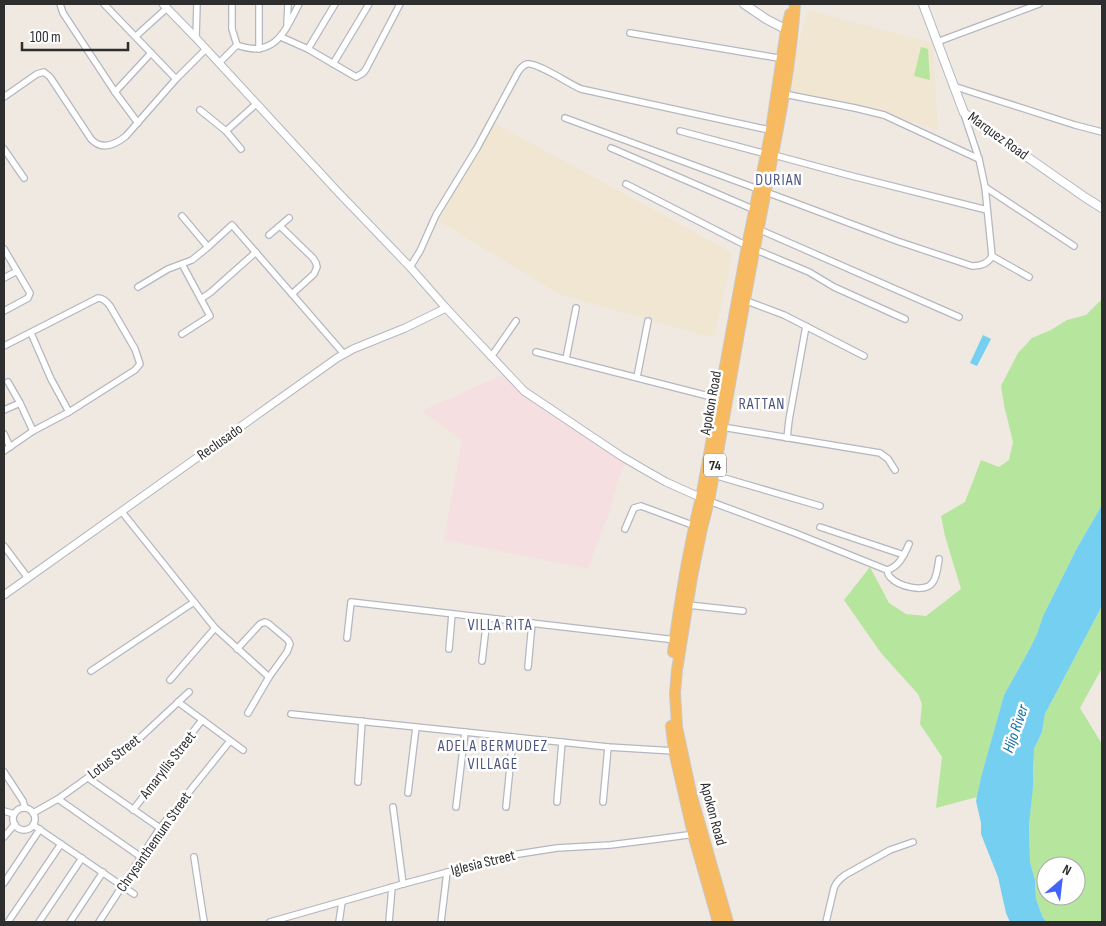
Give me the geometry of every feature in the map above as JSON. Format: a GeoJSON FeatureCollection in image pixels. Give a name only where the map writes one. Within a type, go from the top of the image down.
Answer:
{"type":"FeatureCollection","features":[{"type":"Feature","properties":{"kind":"highway","name":"Apokon Road"},"geometry":{"type":"LineString","coordinates":[[774,131],[784,94],[789,31],[794,4]]}},
{"type":"Feature","properties":{"kind":"highway","name":"Apokon Road"},"geometry":{"type":"LineString","coordinates":[[751,247],[758,229],[762,190],[786,59]]}},
{"type":"Feature","properties":{"kind":"highway","name":"Apokon Road"},"geometry":{"type":"LineString","coordinates":[[720,921],[697,833],[692,797],[678,751],[675,693],[679,603],[705,499],[751,247],[755,210],[762,190]]}},
{"type":"Feature","properties":{"kind":"highway","name":"Apokon Road"},"geometry":{"type":"LineString","coordinates":[[705,499],[714,474],[718,426]]}},
{"type":"Feature","properties":{"kind":"highway","name":"Apokon Road"},"geometry":{"type":"LineString","coordinates":[[678,640],[688,605],[698,527]]}},
{"type":"Feature","properties":{"kind":"main road"},"geometry":{"type":"LineString","coordinates":[[744,4],[766,19],[789,31]]}},
{"type":"Feature","properties":{"kind":"main road","name":"Marquez Road"},"geometry":{"type":"LineString","coordinates":[[926,4],[937,42],[964,113],[1102,208]]}},
{"type":"Feature","properties":{"kind":"street"},"geometry":{"type":"LineString","coordinates":[[60,4],[63,13],[115,92],[138,123]]}},
{"type":"Feature","properties":{"kind":"street"},"geometry":{"type":"LineString","coordinates":[[104,4],[176,79]]}},
{"type":"Feature","properties":{"kind":"street"},"geometry":{"type":"LineString","coordinates":[[196,38],[197,4]]}},
{"type":"Feature","properties":{"kind":"street"},"geometry":{"type":"LineString","coordinates":[[232,4],[232,30],[237,45]]}},
{"type":"Feature","properties":{"kind":"street"},"geometry":{"type":"LineString","coordinates":[[259,4],[260,49]]}},
{"type":"Feature","properties":{"kind":"street"},"geometry":{"type":"LineString","coordinates":[[287,27],[288,4]]}},
{"type":"Feature","properties":{"kind":"street"},"geometry":{"type":"LineString","coordinates":[[237,45],[260,49],[274,43],[281,37],[299,4]]}},
{"type":"Feature","properties":{"kind":"street"},"geometry":{"type":"LineString","coordinates":[[308,49],[335,4]]}},
{"type":"Feature","properties":{"kind":"street"},"geometry":{"type":"LineString","coordinates":[[334,64],[368,4]]}},
{"type":"Feature","properties":{"kind":"street"},"geometry":{"type":"LineString","coordinates":[[281,37],[308,49],[356,77],[362,73],[400,4]]}},
{"type":"Feature","properties":{"kind":"street"},"geometry":{"type":"LineString","coordinates":[[937,42],[1039,4]]}},
{"type":"Feature","properties":{"kind":"street"},"geometry":{"type":"LineString","coordinates":[[136,36],[165,6],[519,386],[621,456],[666,482],[705,499],[887,570],[892,568],[904,555],[909,544]]}},
{"type":"Feature","properties":{"kind":"street"},"geometry":{"type":"LineString","coordinates":[[630,33],[786,59]]}},
{"type":"Feature","properties":{"kind":"street"},"geometry":{"type":"LineString","coordinates":[[219,63],[237,45]]}},
{"type":"Feature","properties":{"kind":"street"},"geometry":{"type":"LineString","coordinates":[[4,97],[44,72],[50,77],[94,143],[102,146],[114,144],[126,136],[176,79],[206,49]]}},
{"type":"Feature","properties":{"kind":"street"},"geometry":{"type":"LineString","coordinates":[[115,92],[151,53]]}},
{"type":"Feature","properties":{"kind":"street"},"geometry":{"type":"LineString","coordinates":[[410,267],[420,251],[436,215],[477,148],[518,72],[525,64],[540,68],[581,89],[774,131]]}},
{"type":"Feature","properties":{"kind":"street"},"geometry":{"type":"LineString","coordinates":[[953,86],[1102,132]]}},
{"type":"Feature","properties":{"kind":"street"},"geometry":{"type":"LineString","coordinates":[[784,94],[884,115],[979,159]]}},
{"type":"Feature","properties":{"kind":"street"},"geometry":{"type":"LineString","coordinates":[[226,131],[256,104]]}},
{"type":"Feature","properties":{"kind":"street"},"geometry":{"type":"LineString","coordinates":[[200,110],[226,131],[240,149]]}},
{"type":"Feature","properties":{"kind":"street"},"geometry":{"type":"LineString","coordinates":[[566,118],[897,241],[962,263],[978,266],[986,264],[992,256],[985,187],[979,159],[964,113]]}},
{"type":"Feature","properties":{"kind":"street"},"geometry":{"type":"LineString","coordinates":[[680,131],[987,210]]}},
{"type":"Feature","properties":{"kind":"street"},"geometry":{"type":"LineString","coordinates":[[611,148],[755,210]]}},
{"type":"Feature","properties":{"kind":"street"},"geometry":{"type":"LineString","coordinates":[[4,149],[24,178]]}},
{"type":"Feature","properties":{"kind":"street"},"geometry":{"type":"LineString","coordinates":[[626,184],[751,247],[809,272],[834,287],[905,319]]}},
{"type":"Feature","properties":{"kind":"street"},"geometry":{"type":"LineString","coordinates":[[985,187],[1074,246]]}},
{"type":"Feature","properties":{"kind":"street"},"geometry":{"type":"LineString","coordinates":[[182,216],[208,247]]}},
{"type":"Feature","properties":{"kind":"street"},"geometry":{"type":"LineString","coordinates":[[269,235],[289,218]]}},
{"type":"Feature","properties":{"kind":"street"},"geometry":{"type":"LineString","coordinates":[[138,287],[168,269],[192,260],[232,225],[344,354]]}},
{"type":"Feature","properties":{"kind":"street"},"geometry":{"type":"LineString","coordinates":[[280,226],[313,258],[317,267],[314,274],[292,294]]}},
{"type":"Feature","properties":{"kind":"street"},"geometry":{"type":"LineString","coordinates":[[758,229],[959,317]]}},
{"type":"Feature","properties":{"kind":"street"},"geometry":{"type":"LineString","coordinates":[[4,249],[30,293],[28,298],[4,311]]}},
{"type":"Feature","properties":{"kind":"street"},"geometry":{"type":"LineString","coordinates":[[201,299],[256,252]]}},
{"type":"Feature","properties":{"kind":"street"},"geometry":{"type":"LineString","coordinates":[[992,256],[1029,277]]}},
{"type":"Feature","properties":{"kind":"street"},"geometry":{"type":"LineString","coordinates":[[182,264],[210,316],[182,334]]}},
{"type":"Feature","properties":{"kind":"street"},"geometry":{"type":"LineString","coordinates":[[4,278],[17,271]]}},
{"type":"Feature","properties":{"kind":"street"},"geometry":{"type":"LineString","coordinates":[[4,346],[100,298],[105,300],[110,306],[134,349],[140,364],[135,370],[70,412],[33,431],[4,451]]}},
{"type":"Feature","properties":{"kind":"street"},"geometry":{"type":"LineString","coordinates":[[741,299],[784,314],[864,356]]}},
{"type":"Feature","properties":{"kind":"street","name":"Reclusado"},"geometry":{"type":"LineString","coordinates":[[4,595],[344,354],[446,308]]}},
{"type":"Feature","properties":{"kind":"street"},"geometry":{"type":"LineString","coordinates":[[566,359],[576,308]]}},
{"type":"Feature","properties":{"kind":"street"},"geometry":{"type":"LineString","coordinates":[[491,357],[516,321]]}},
{"type":"Feature","properties":{"kind":"street"},"geometry":{"type":"LineString","coordinates":[[637,377],[648,321]]}},
{"type":"Feature","properties":{"kind":"street"},"geometry":{"type":"LineString","coordinates":[[787,438],[806,326]]}},
{"type":"Feature","properties":{"kind":"street"},"geometry":{"type":"LineString","coordinates":[[31,333],[51,379],[70,412]]}},
{"type":"Feature","properties":{"kind":"street"},"geometry":{"type":"LineString","coordinates":[[536,352],[723,399]]}},
{"type":"Feature","properties":{"kind":"street"},"geometry":{"type":"LineString","coordinates":[[8,382],[33,431]]}},
{"type":"Feature","properties":{"kind":"street"},"geometry":{"type":"LineString","coordinates":[[4,410],[20,403]]}},
{"type":"Feature","properties":{"kind":"street"},"geometry":{"type":"LineString","coordinates":[[718,426],[880,454],[888,459],[895,470]]}},
{"type":"Feature","properties":{"kind":"street"},"geometry":{"type":"LineString","coordinates":[[4,434],[10,447]]}},
{"type":"Feature","properties":{"kind":"street"},"geometry":{"type":"LineString","coordinates":[[714,474],[820,506]]}},
{"type":"Feature","properties":{"kind":"street"},"geometry":{"type":"LineString","coordinates":[[625,529],[634,508],[637,506],[698,527]]}},
{"type":"Feature","properties":{"kind":"street"},"geometry":{"type":"LineString","coordinates":[[122,512],[215,628],[269,677]]}},
{"type":"Feature","properties":{"kind":"street"},"geometry":{"type":"LineString","coordinates":[[820,527],[904,555]]}},
{"type":"Feature","properties":{"kind":"street"},"geometry":{"type":"LineString","coordinates":[[4,546],[28,578]]}},
{"type":"Feature","properties":{"kind":"street"},"geometry":{"type":"LineString","coordinates":[[887,570],[892,579],[903,585],[913,588],[928,587],[933,583],[940,559]]}},
{"type":"Feature","properties":{"kind":"street"},"geometry":{"type":"LineString","coordinates":[[92,671],[194,602]]}},
{"type":"Feature","properties":{"kind":"street"},"geometry":{"type":"LineString","coordinates":[[347,638],[351,602],[678,640]]}},
{"type":"Feature","properties":{"kind":"street"},"geometry":{"type":"LineString","coordinates":[[688,605],[743,611]]}},
{"type":"Feature","properties":{"kind":"street"},"geometry":{"type":"LineString","coordinates":[[449,649],[452,614]]}},
{"type":"Feature","properties":{"kind":"street"},"geometry":{"type":"LineString","coordinates":[[482,661],[487,618]]}},
{"type":"Feature","properties":{"kind":"street"},"geometry":{"type":"LineString","coordinates":[[237,649],[260,624],[265,622],[288,640],[290,644],[287,652],[269,677],[248,713]]}},
{"type":"Feature","properties":{"kind":"street"},"geometry":{"type":"LineString","coordinates":[[528,667],[532,623]]}},
{"type":"Feature","properties":{"kind":"street"},"geometry":{"type":"LineString","coordinates":[[170,680],[215,628]]}},
{"type":"Feature","properties":{"kind":"street","name":"Lotus Street"},"geometry":{"type":"LineString","coordinates":[[33,813],[58,800],[129,748],[188,692]]}},
{"type":"Feature","properties":{"kind":"street"},"geometry":{"type":"LineString","coordinates":[[178,702],[243,750]]}},
{"type":"Feature","properties":{"kind":"street"},"geometry":{"type":"LineString","coordinates":[[291,714],[608,747],[678,751]]}},
{"type":"Feature","properties":{"kind":"street","name":"Amaryllis Street"},"geometry":{"type":"LineString","coordinates":[[133,810],[202,720]]}},
{"type":"Feature","properties":{"kind":"street"},"geometry":{"type":"LineString","coordinates":[[358,782],[362,721]]}},
{"type":"Feature","properties":{"kind":"street"},"geometry":{"type":"LineString","coordinates":[[408,793],[416,727]]}},
{"type":"Feature","properties":{"kind":"street"},"geometry":{"type":"LineString","coordinates":[[456,807],[464,732]]}},
{"type":"Feature","properties":{"kind":"street"},"geometry":{"type":"LineString","coordinates":[[506,807],[513,737]]}},
{"type":"Feature","properties":{"kind":"street","name":"Chrysanthemum Street"},"geometry":{"type":"LineString","coordinates":[[99,922],[160,828],[230,741]]}},
{"type":"Feature","properties":{"kind":"street"},"geometry":{"type":"LineString","coordinates":[[557,802],[562,742]]}},
{"type":"Feature","properties":{"kind":"street"},"geometry":{"type":"LineString","coordinates":[[603,802],[608,747]]}},
{"type":"Feature","properties":{"kind":"street"},"geometry":{"type":"LineString","coordinates":[[4,772],[23,801],[25,808]]}},
{"type":"Feature","properties":{"kind":"street"},"geometry":{"type":"LineString","coordinates":[[88,778],[160,828]]}},
{"type":"Feature","properties":{"kind":"street"},"geometry":{"type":"LineString","coordinates":[[58,800],[141,857]]}},
{"type":"Feature","properties":{"kind":"street"},"geometry":{"type":"LineString","coordinates":[[393,807],[403,884]]}},
{"type":"Feature","properties":{"kind":"street"},"geometry":{"type":"LineString","coordinates":[[25,808],[33,813],[33,825],[30,828],[22,829],[15,824],[13,818],[18,809],[25,808]]}},
{"type":"Feature","properties":{"kind":"street"},"geometry":{"type":"LineString","coordinates":[[4,811],[14,814]]}},
{"type":"Feature","properties":{"kind":"street"},"geometry":{"type":"LineString","coordinates":[[4,837],[15,824]]}},
{"type":"Feature","properties":{"kind":"street"},"geometry":{"type":"LineString","coordinates":[[33,825],[134,894]]}},
{"type":"Feature","properties":{"kind":"street"},"geometry":{"type":"LineString","coordinates":[[4,883],[40,829]]}},
{"type":"Feature","properties":{"kind":"street","name":"Iglesia Street"},"geometry":{"type":"LineString","coordinates":[[270,922],[512,855],[558,848],[610,845],[697,833]]}},
{"type":"Feature","properties":{"kind":"street"},"geometry":{"type":"LineString","coordinates":[[826,922],[836,882],[890,850],[913,842]]}},
{"type":"Feature","properties":{"kind":"street"},"geometry":{"type":"LineString","coordinates":[[8,922],[61,844]]}},
{"type":"Feature","properties":{"kind":"street"},"geometry":{"type":"LineString","coordinates":[[194,856],[204,922]]}},
{"type":"Feature","properties":{"kind":"street"},"geometry":{"type":"LineString","coordinates":[[39,922],[82,858]]}},
{"type":"Feature","properties":{"kind":"street"},"geometry":{"type":"LineString","coordinates":[[70,922],[103,872]]}},
{"type":"Feature","properties":{"kind":"street"},"geometry":{"type":"LineString","coordinates":[[441,922],[447,872]]}},
{"type":"Feature","properties":{"kind":"street"},"geometry":{"type":"LineString","coordinates":[[388,922],[392,887]]}},
{"type":"Feature","properties":{"kind":"street"},"geometry":{"type":"LineString","coordinates":[[339,922],[342,902]]}},
{"type":"Feature","properties":{"kind":"shaded area"},"geometry":{"type":"Polygon","coordinates":[[[808,10],[933,43],[938,130],[894,116],[785,92],[808,10]]]}},
{"type":"Feature","properties":{"kind":"shaded area"},"geometry":{"type":"Polygon","coordinates":[[[487,119],[729,251],[732,256],[715,335],[709,337],[559,294],[439,221],[487,119]]]}},
{"type":"Feature","properties":{"kind":"shaded area"},"geometry":{"type":"Polygon","coordinates":[[[502,375],[526,397],[626,464],[619,477],[610,511],[589,569],[444,540],[462,440],[422,411],[502,375]]]}},
{"type":"Feature","properties":{"kind":"green space"},"geometry":{"type":"Polygon","coordinates":[[[921,47],[928,49],[930,80],[914,76],[921,47]]]}},
{"type":"Feature","properties":{"kind":"green space"},"geometry":{"type":"Polygon","coordinates":[[[1102,299],[1102,505],[1077,548],[1043,616],[1037,634],[1004,695],[977,797],[936,808],[942,757],[920,724],[922,704],[918,694],[881,653],[844,600],[870,567],[889,603],[906,614],[926,616],[961,589],[941,516],[965,502],[981,460],[999,467],[1009,460],[1013,442],[1001,386],[1018,353],[1032,338],[1051,330],[1067,320],[1086,315],[1102,299]]]}},
{"type":"Feature","properties":{"kind":"green space"},"geometry":{"type":"Polygon","coordinates":[[[1102,606],[1102,668],[1080,708],[1102,744],[1102,922],[1047,922],[1043,918],[1039,906],[1086,906],[1086,856],[1036,856],[1036,899],[1035,880],[1030,862],[1029,825],[1034,749],[1042,732],[1045,714],[1102,606]]]}},
{"type":"Feature","properties":{"kind":"water"},"geometry":{"type":"Polygon","coordinates":[[[983,335],[991,339],[977,366],[970,363],[983,335]]]}},
{"type":"Feature","properties":{"kind":"water","name":"Hijo River"},"geometry":{"type":"Polygon","coordinates":[[[1102,505],[1102,606],[1045,714],[1042,732],[1034,749],[1029,825],[1030,862],[1035,880],[1036,906],[1039,906],[1043,918],[1047,922],[1010,922],[1006,913],[998,877],[981,834],[981,823],[976,801],[1004,695],[1037,634],[1043,616],[1077,548],[1102,505]]]}},
{"type":"Feature","properties":{"kind":"district","name":"DURIAN"},"geometry":{"type":"Point","coordinates":[779,180]}},
{"type":"Feature","properties":{"kind":"district","name":"RATTAN"},"geometry":{"type":"Point","coordinates":[762,404]}},
{"type":"Feature","properties":{"kind":"district","name":"VILLA RITA"},"geometry":{"type":"Point","coordinates":[500,625]}},
{"type":"Feature","properties":{"kind":"district","name":"ADELA BERMUDEZ VILLAGE"},"geometry":{"type":"Point","coordinates":[493,755]}}]}
